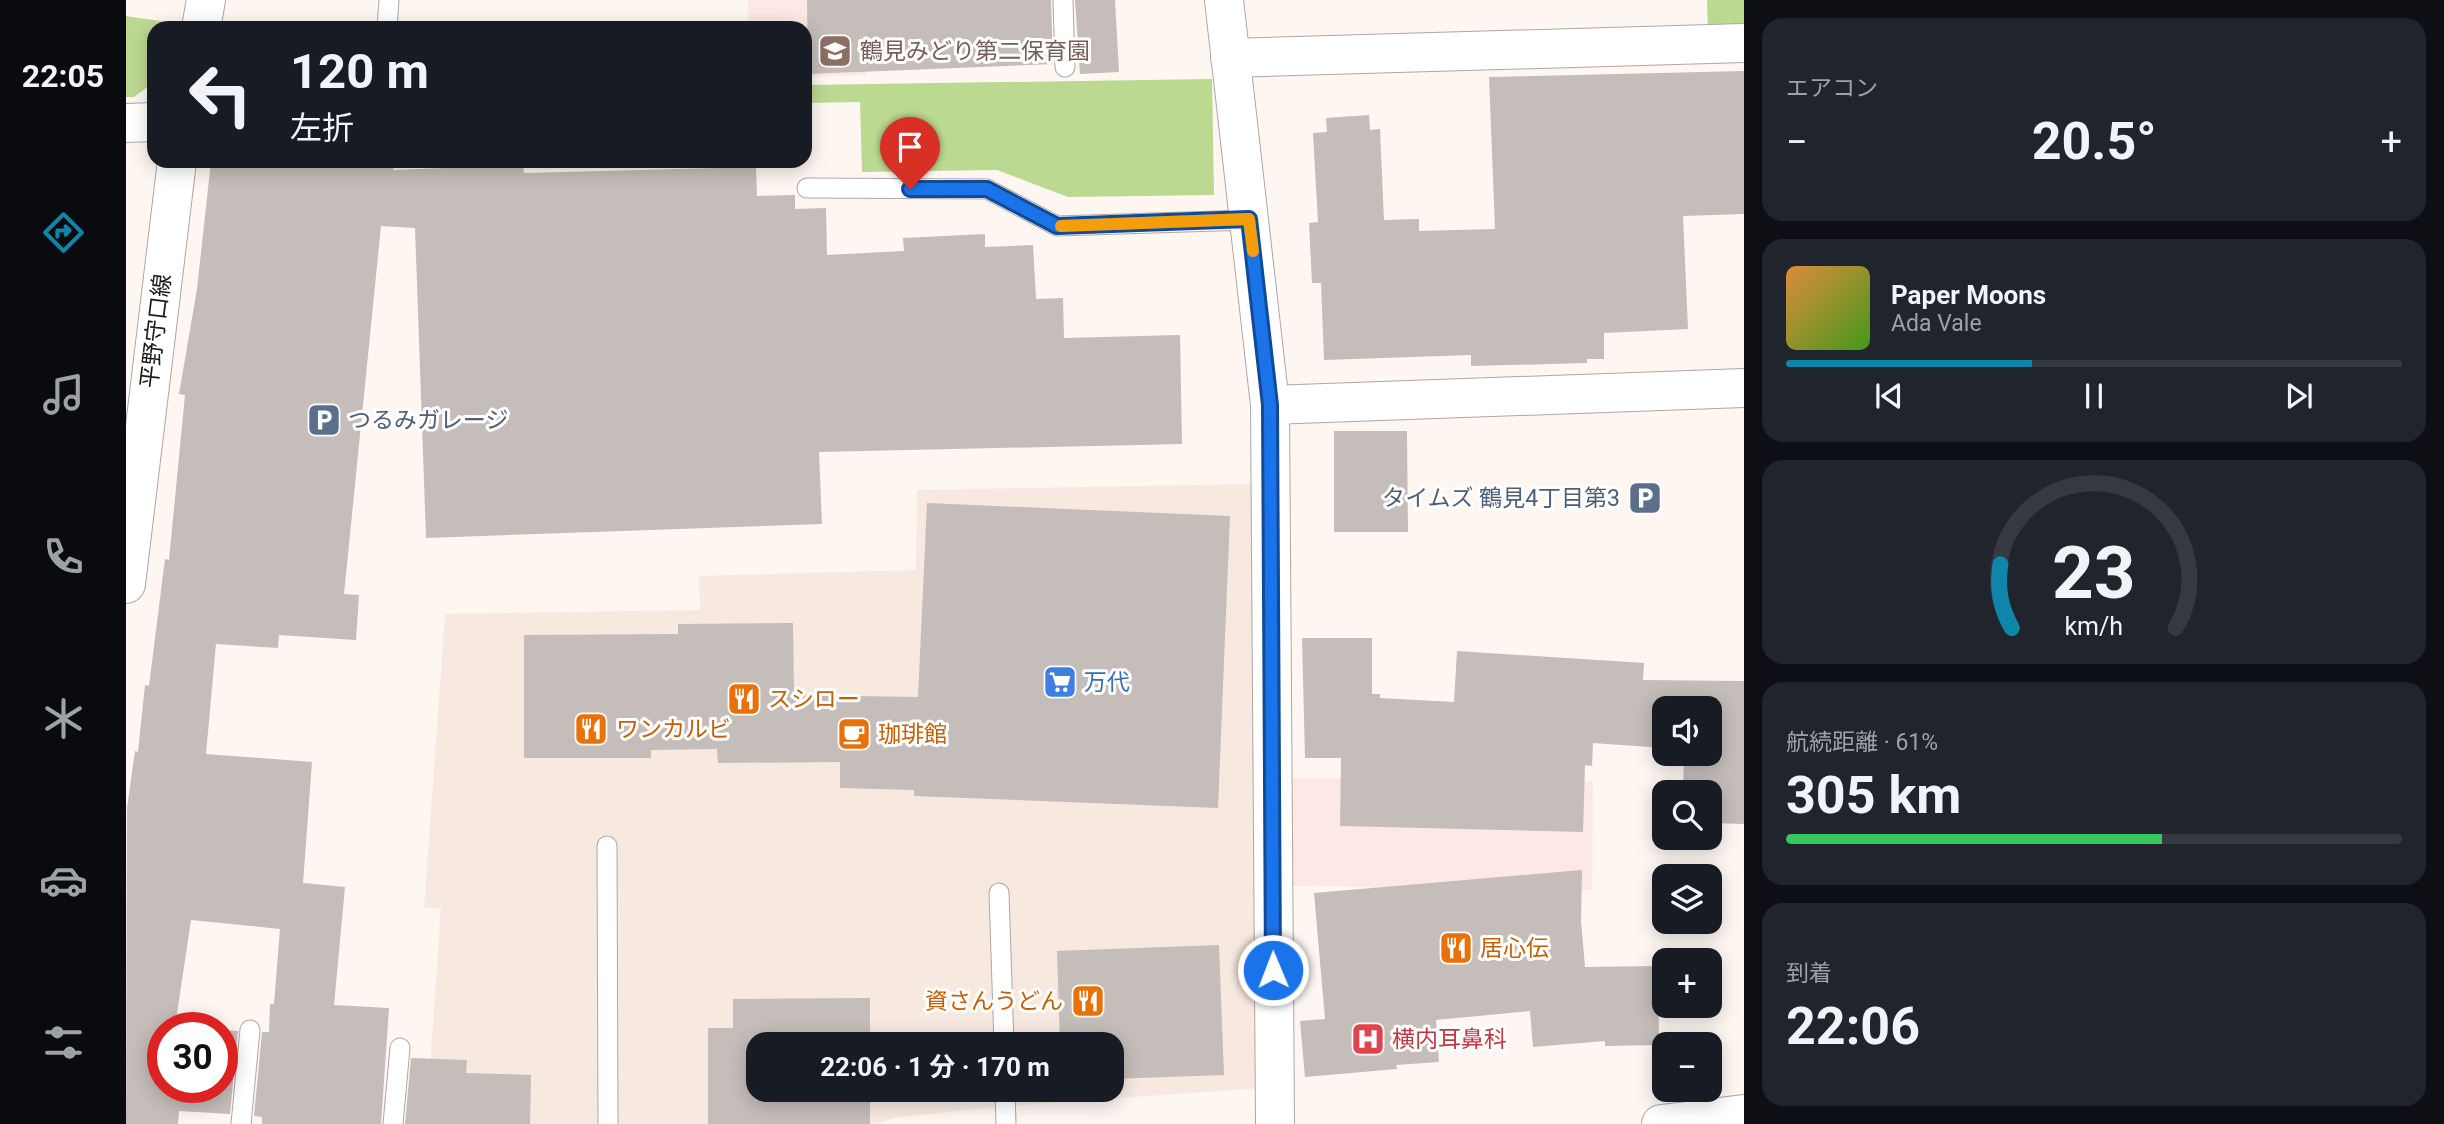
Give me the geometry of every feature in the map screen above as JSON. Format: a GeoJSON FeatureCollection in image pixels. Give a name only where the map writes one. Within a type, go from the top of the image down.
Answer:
{"type":"FeatureCollection","features":[{"type":"Feature","properties":{"kind":"street"},"geometry":{"type":"LineString","coordinates":[[202,21],[206,0]]}},
{"type":"Feature","properties":{"kind":"street"},"geometry":{"type":"LineString","coordinates":[[1224,0],[1270,405],[1275,1124]]}},
{"type":"Feature","properties":{"kind":"street"},"geometry":{"type":"LineString","coordinates":[[1230,58],[1744,43]]}},
{"type":"Feature","properties":{"kind":"street"},"geometry":{"type":"LineString","coordinates":[[126,123],[147,122]]}},
{"type":"Feature","properties":{"kind":"street","name":"平野守口線"},"geometry":{"type":"LineString","coordinates":[[126,584],[134,447],[176,168]]}},
{"type":"Feature","properties":{"kind":"street"},"geometry":{"type":"LineString","coordinates":[[1270,405],[1744,388]]}},
{"type":"Feature","properties":{"kind":"street"},"geometry":{"type":"LineString","coordinates":[[1661,1124],[1744,1114]]}},
{"type":"Feature","properties":{"kind":"lane"},"geometry":{"type":"LineString","coordinates":[[388,21],[389,0]]}},
{"type":"Feature","properties":{"kind":"lane"},"geometry":{"type":"LineString","coordinates":[[1063,0],[1065,67]]}},
{"type":"Feature","properties":{"kind":"lane"},"geometry":{"type":"LineString","coordinates":[[807,188],[987,189],[1057,226],[1249,219]]}},
{"type":"Feature","properties":{"kind":"lane"},"geometry":{"type":"LineString","coordinates":[[607,846],[608,1124]]}},
{"type":"Feature","properties":{"kind":"lane"},"geometry":{"type":"LineString","coordinates":[[999,892],[1004,1032]]}},
{"type":"Feature","properties":{"kind":"lane"},"geometry":{"type":"LineString","coordinates":[[241,1124],[250,1030]]}},
{"type":"Feature","properties":{"kind":"lane"},"geometry":{"type":"LineString","coordinates":[[393,1124],[400,1048]]}},
{"type":"Feature","properties":{"kind":"lane"},"geometry":{"type":"LineString","coordinates":[[1005,1102],[1006,1124]]}},
{"type":"Feature","properties":{"kind":"shaded area","name":"鶴見みどり第二保育園"},"geometry":{"type":"Polygon","coordinates":[[[748,0],[863,0],[866,75],[812,77],[812,21],[749,21],[748,0]]]}},
{"type":"Feature","properties":{"kind":"shaded area"},"geometry":{"type":"Polygon","coordinates":[[[1251,484],[1262,1088],[1124,1098],[1124,1032],[746,1032],[746,1102],[1060,1102],[900,1117],[873,1124],[426,1124],[441,908],[424,908],[445,614],[700,610],[699,576],[916,570],[917,490],[1251,484]]]}},
{"type":"Feature","properties":{"kind":"shaded area"},"geometry":{"type":"Polygon","coordinates":[[[1292,778],[1593,781],[1592,890],[1291,886],[1292,778]]]}},
{"type":"Feature","properties":{"kind":"green space"},"geometry":{"type":"Polygon","coordinates":[[[1707,0],[1744,0],[1744,29],[1708,31],[1707,0]]]}},
{"type":"Feature","properties":{"kind":"green space"},"geometry":{"type":"Polygon","coordinates":[[[126,16],[160,21],[147,21],[147,87],[134,97],[126,97],[126,16]]]}},
{"type":"Feature","properties":{"kind":"green space"},"geometry":{"type":"Polygon","coordinates":[[[1212,79],[1214,195],[1068,197],[997,170],[862,172],[860,102],[812,103],[812,85],[1212,79]]]}},
{"type":"Feature","properties":{"kind":"building"},"geometry":{"type":"Polygon","coordinates":[[[807,0],[1051,0],[1053,64],[812,74],[812,21],[807,21],[807,0]]]}},
{"type":"Feature","properties":{"kind":"building"},"geometry":{"type":"Polygon","coordinates":[[[1075,0],[1115,0],[1119,72],[1080,74],[1075,0]]]}},
{"type":"Feature","properties":{"kind":"building"},"geometry":{"type":"Polygon","coordinates":[[[1744,71],[1744,214],[1683,216],[1688,329],[1604,333],[1604,359],[1587,359],[1587,363],[1471,366],[1471,355],[1324,360],[1321,283],[1312,283],[1309,223],[1318,222],[1313,133],[1327,132],[1326,118],[1369,115],[1370,130],[1380,129],[1384,220],[1419,219],[1419,231],[1495,229],[1489,77],[1744,71]]]}},
{"type":"Feature","properties":{"kind":"building"},"geometry":{"type":"Polygon","coordinates":[[[210,168],[523,168],[524,173],[756,168],[757,196],[795,195],[795,209],[826,208],[827,255],[904,251],[903,238],[985,234],[985,247],[1033,245],[1036,299],[1063,298],[1064,338],[1180,335],[1182,444],[819,452],[822,524],[426,538],[415,228],[381,226],[344,594],[359,595],[356,640],[279,635],[278,648],[216,644],[206,754],[312,762],[303,883],[345,887],[334,1005],[389,1008],[381,1124],[262,1124],[262,1117],[254,1116],[262,1032],[269,1032],[270,1004],[274,1004],[280,929],[191,920],[177,1012],[147,1012],[147,1103],[231,1103],[230,1114],[179,1111],[178,1124],[126,1124],[127,808],[135,751],[138,752],[145,685],[149,686],[165,559],[169,560],[185,395],[179,394],[197,289],[210,168]]]}},
{"type":"Feature","properties":{"kind":"building"},"geometry":{"type":"Polygon","coordinates":[[[1334,431],[1407,431],[1408,532],[1334,532],[1334,431]]]}},
{"type":"Feature","properties":{"kind":"building"},"geometry":{"type":"Polygon","coordinates":[[[927,503],[1230,516],[1218,808],[914,796],[914,790],[840,788],[840,762],[718,763],[717,749],[651,750],[651,758],[524,758],[524,635],[678,634],[678,624],[793,623],[794,695],[918,697],[927,503]]]}},
{"type":"Feature","properties":{"kind":"building"},"geometry":{"type":"Polygon","coordinates":[[[1302,638],[1372,638],[1372,694],[1380,694],[1380,698],[1454,702],[1457,651],[1644,663],[1643,680],[1744,681],[1744,824],[1722,823],[1722,780],[1683,780],[1684,766],[1722,766],[1722,696],[1652,696],[1652,747],[1593,743],[1592,766],[1585,765],[1583,832],[1340,826],[1341,758],[1305,758],[1302,638]]]}},
{"type":"Feature","properties":{"kind":"building"},"geometry":{"type":"Polygon","coordinates":[[[1582,870],[1581,921],[1585,967],[1652,966],[1652,1018],[1659,1018],[1659,1032],[1652,1032],[1652,1045],[1605,1046],[1605,1041],[1533,1047],[1530,1011],[1436,1020],[1439,1062],[1396,1065],[1397,1069],[1305,1077],[1300,1021],[1325,1019],[1314,893],[1582,870]]]}},
{"type":"Feature","properties":{"kind":"building"},"geometry":{"type":"Polygon","coordinates":[[[1219,945],[1224,1075],[1124,1079],[1124,1032],[1060,1032],[1057,951],[1219,945]]]}},
{"type":"Feature","properties":{"kind":"building"},"geometry":{"type":"Polygon","coordinates":[[[870,998],[870,1032],[746,1032],[746,1102],[870,1102],[870,1124],[708,1124],[708,1028],[733,1028],[733,999],[870,998]]]}},
{"type":"Feature","properties":{"kind":"building"},"geometry":{"type":"Polygon","coordinates":[[[411,1058],[467,1060],[466,1073],[531,1075],[530,1124],[405,1124],[411,1058]]]}},
{"type":"Feature","properties":{"kind":"slow traffic"},"geometry":{"type":"LineString","coordinates":[[1061,226],[1249,219],[1253,251]]}},
{"type":"Feature","properties":{"kind":"place","name":"鶴見みどり第二保育園"},"geometry":{"type":"Point","coordinates":[835,51]}},
{"type":"Feature","properties":{"kind":"place","name":"つるみガレージ"},"geometry":{"type":"Point","coordinates":[324,420]}},
{"type":"Feature","properties":{"kind":"place","name":"タイムズ 鶴見4丁目第3"},"geometry":{"type":"Point","coordinates":[1645,498]}},
{"type":"Feature","properties":{"kind":"place","name":"万代"},"geometry":{"type":"Point","coordinates":[1060,682]}},
{"type":"Feature","properties":{"kind":"place","name":"スシロー"},"geometry":{"type":"Point","coordinates":[744,699]}},
{"type":"Feature","properties":{"kind":"place","name":"ワンカルビ"},"geometry":{"type":"Point","coordinates":[591,729]}},
{"type":"Feature","properties":{"kind":"place","name":"珈琲館"},"geometry":{"type":"Point","coordinates":[854,734]}},
{"type":"Feature","properties":{"kind":"place","name":"居心伝"},"geometry":{"type":"Point","coordinates":[1456,948]}},
{"type":"Feature","properties":{"kind":"place","name":"資さんうどん"},"geometry":{"type":"Point","coordinates":[1088,1001]}},
{"type":"Feature","properties":{"kind":"place","name":"横内耳鼻科"},"geometry":{"type":"Point","coordinates":[1368,1039]}},
{"type":"Feature","properties":{"kind":"route"},"geometry":{"type":"LineString","coordinates":[[910,189],[987,189],[1057,226],[1249,219],[1270,405],[1273,970]]}}]}
